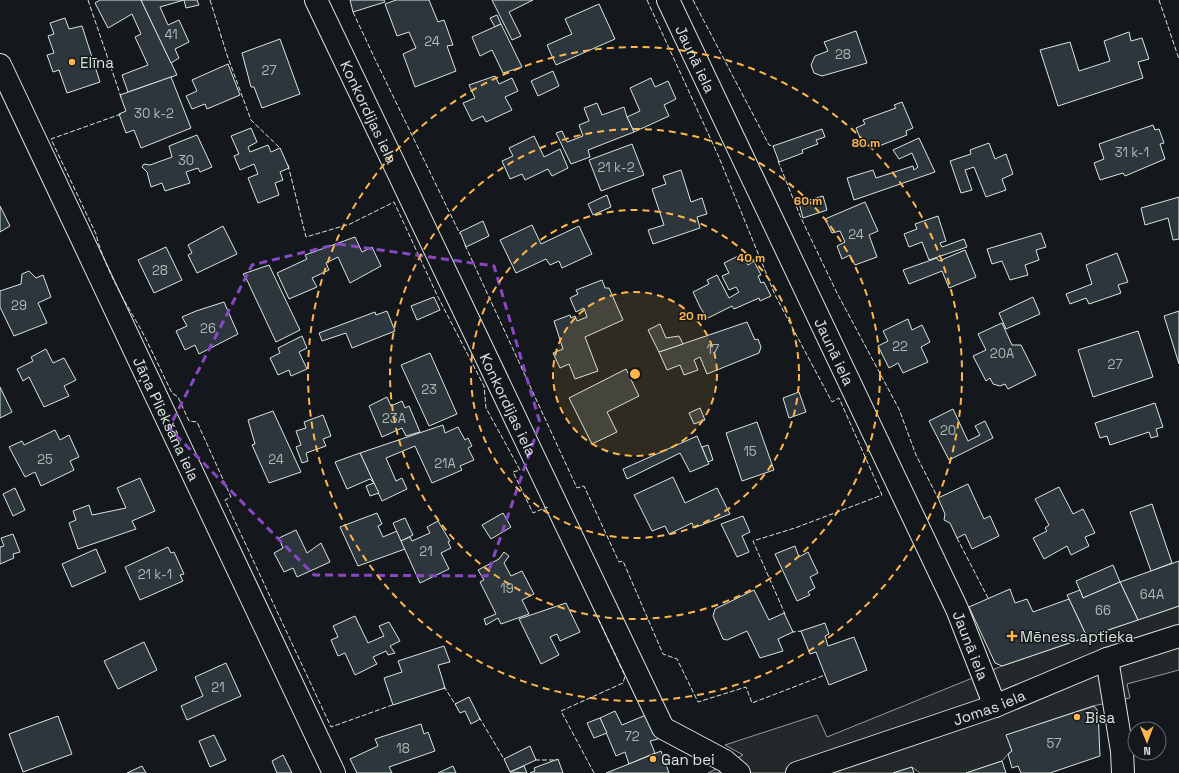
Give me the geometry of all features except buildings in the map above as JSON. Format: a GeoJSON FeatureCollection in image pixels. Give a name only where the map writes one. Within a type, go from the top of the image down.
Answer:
{"type":"FeatureCollection","features":[{"type":"Feature","properties":{"kind":"street","name":"Konkordijas iela"},"geometry":{"type":"LineString","coordinates":[[316,0],[663,728],[725,761],[739,773]]}},
{"type":"Feature","properties":{"kind":"street","name":"Jaunā iela"},"geometry":{"type":"LineString","coordinates":[[668,0],[957,609],[996,706]]}},
{"type":"Feature","properties":{"kind":"street","name":"Jāņa Pliekšāna iela"},"geometry":{"type":"LineString","coordinates":[[0,65],[334,773]]}},
{"type":"Feature","properties":{"kind":"street","name":"Jomas iela"},"geometry":{"type":"LineString","coordinates":[[797,773],[996,706],[1107,659],[1179,636]]}},
{"type":"Feature","properties":{"kind":"street"},"geometry":{"type":"LineString","coordinates":[[1107,659],[1122,751],[1123,773]]}},
{"type":"Feature","properties":{"kind":"highlighted area"},"geometry":{"type":"Polygon","coordinates":[[[338,244],[494,266],[540,423],[487,576],[314,575],[169,428],[252,265],[338,244]]]}},
{"type":"Feature","properties":{"kind":"shaded area"},"geometry":{"type":"Polygon","coordinates":[[[1179,606],[1179,670],[1127,684],[1130,698],[1093,706],[1007,735],[1012,751],[1002,761],[966,773],[920,773],[912,767],[893,773],[708,773],[743,755],[725,745],[817,715],[827,737],[1002,666],[1179,606]]]}},
{"type":"Feature","properties":{"kind":"fence"},"geometry":{"type":"LineString","coordinates":[[88,0],[121,97]]}},
{"type":"Feature","properties":{"kind":"fence"},"geometry":{"type":"LineString","coordinates":[[210,0],[227,55],[251,120],[281,149]]}},
{"type":"Feature","properties":{"kind":"fence"},"geometry":{"type":"LineString","coordinates":[[647,0],[718,155],[775,295],[832,402],[839,398],[882,495],[795,528],[753,541],[785,614]]}},
{"type":"Feature","properties":{"kind":"fence"},"geometry":{"type":"LineString","coordinates":[[693,0],[769,145],[774,147]]}},
{"type":"Feature","properties":{"kind":"fence"},"geometry":{"type":"LineString","coordinates":[[1159,0],[1179,59]]}},
{"type":"Feature","properties":{"kind":"fence"},"geometry":{"type":"LineString","coordinates":[[353,12],[460,234]]}},
{"type":"Feature","properties":{"kind":"fence"},"geometry":{"type":"LineString","coordinates":[[121,114],[51,139],[96,234],[108,269],[143,334],[172,393],[178,397],[189,421],[197,422],[231,497],[225,500],[331,727],[395,704]]}},
{"type":"Feature","properties":{"kind":"fence"},"geometry":{"type":"LineString","coordinates":[[778,161],[801,218],[837,293],[899,409],[916,455],[938,498]]}},
{"type":"Feature","properties":{"kind":"fence"},"geometry":{"type":"LineString","coordinates":[[288,165],[306,237],[350,224],[394,202],[437,295],[484,386],[486,408],[520,470],[513,472],[533,513],[547,508]]}},
{"type":"Feature","properties":{"kind":"fence"},"geometry":{"type":"LineString","coordinates":[[465,245],[577,488],[584,486],[619,562],[623,561],[663,654],[677,659],[698,702],[746,687],[752,703],[825,675]]}},
{"type":"Feature","properties":{"kind":"fence"},"geometry":{"type":"LineString","coordinates":[[957,538],[988,598]]}},
{"type":"Feature","properties":{"kind":"fence"},"geometry":{"type":"LineString","coordinates":[[594,610],[625,676],[623,683],[561,711],[594,773]]}},
{"type":"Feature","properties":{"kind":"fence"},"geometry":{"type":"LineString","coordinates":[[792,630],[793,632],[801,631]]}},
{"type":"Feature","properties":{"kind":"fence"},"geometry":{"type":"LineString","coordinates":[[443,688],[445,688],[455,704],[457,703]]}},
{"type":"Feature","properties":{"kind":"fence"},"geometry":{"type":"LineString","coordinates":[[479,717],[505,759]]}},
{"type":"Feature","properties":{"kind":"fence"},"geometry":{"type":"LineString","coordinates":[[536,759],[557,760]]}},
{"type":"Feature","properties":{"kind":"place","name":"Elīna"},"geometry":{"type":"Point","coordinates":[72,62]}},
{"type":"Feature","properties":{"kind":"place","name":"Mēness aptieka"},"geometry":{"type":"Point","coordinates":[1012,636]}},
{"type":"Feature","properties":{"kind":"place","name":"Bisa"},"geometry":{"type":"Point","coordinates":[1077,717]}},
{"type":"Feature","properties":{"kind":"place","name":"Gan bei"},"geometry":{"type":"Point","coordinates":[653,759]}}]}
